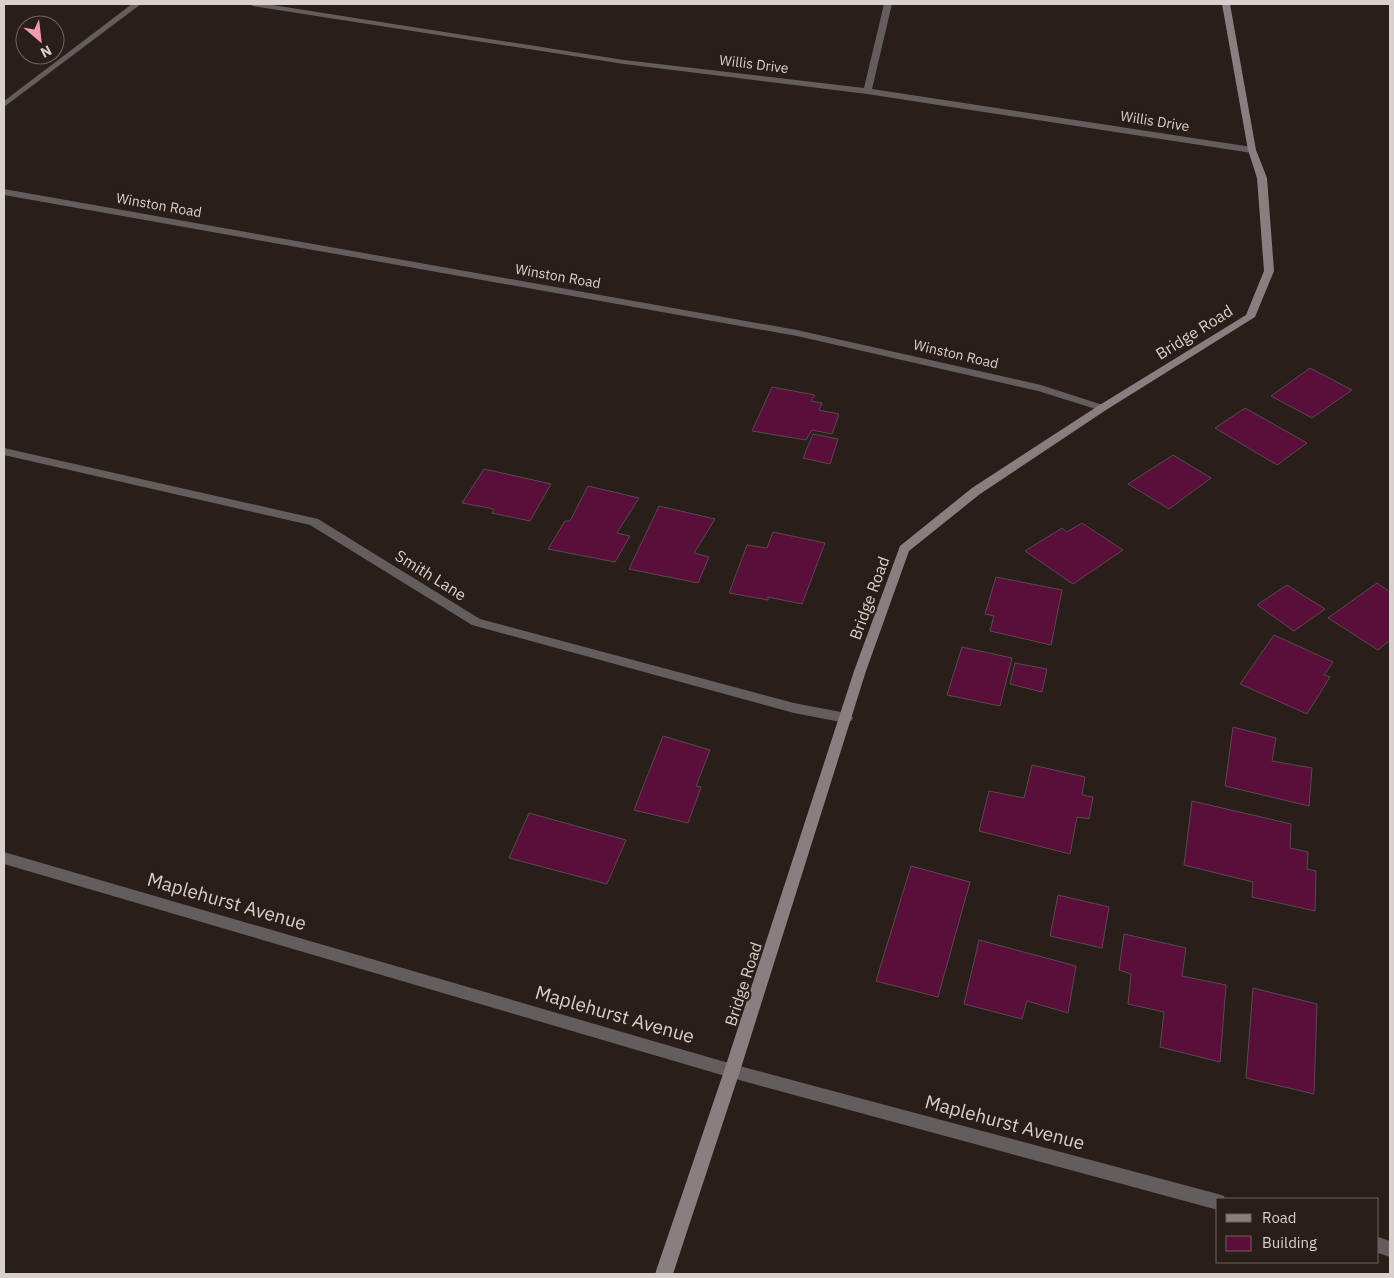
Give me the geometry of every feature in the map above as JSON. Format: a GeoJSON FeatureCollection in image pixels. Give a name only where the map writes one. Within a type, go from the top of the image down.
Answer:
{"type":"FeatureCollection","features":[{"type":"Feature","properties":{"kind":"street"},"geometry":{"type":"LineString","coordinates":[[4,105],[137,4]]}},
{"type":"Feature","properties":{"kind":"street","name":"Willis Drive"},"geometry":{"type":"LineString","coordinates":[[252,4],[624,62],[867,91],[1252,150]]}},
{"type":"Feature","properties":{"kind":"street"},"geometry":{"type":"LineString","coordinates":[[867,91],[888,4]]}},
{"type":"Feature","properties":{"kind":"street","name":"Bridge Road"},"geometry":{"type":"LineString","coordinates":[[664,1274],[732,1071],[860,671],[904,550],[976,492],[1102,408],[1250,316],[1269,271],[1262,178],[1252,150],[1226,4]]}},
{"type":"Feature","properties":{"kind":"street","name":"Winston Road"},"geometry":{"type":"LineString","coordinates":[[4,192],[797,333],[1042,388],[1102,408]]}},
{"type":"Feature","properties":{"kind":"street","name":"Smith Lane"},"geometry":{"type":"LineString","coordinates":[[4,451],[314,522],[476,622],[794,708],[846,718]]}},
{"type":"Feature","properties":{"kind":"street","name":"Maplehurst Avenue"},"geometry":{"type":"LineString","coordinates":[[4,858],[732,1071],[1216,1201]]}},
{"type":"Feature","properties":{"kind":"building"},"geometry":{"type":"Polygon","coordinates":[[[1310,368],[1352,390],[1312,418],[1271,396],[1310,368]]]}},
{"type":"Feature","properties":{"kind":"building"},"geometry":{"type":"Polygon","coordinates":[[[772,387],[815,395],[811,401],[822,403],[819,410],[839,414],[832,434],[812,430],[806,440],[752,431],[772,387]]]}},
{"type":"Feature","properties":{"kind":"building"},"geometry":{"type":"Polygon","coordinates":[[[1245,408],[1307,443],[1277,465],[1215,428],[1245,408]]]}},
{"type":"Feature","properties":{"kind":"building"},"geometry":{"type":"Polygon","coordinates":[[[813,434],[838,439],[830,464],[803,458],[813,434]]]}},
{"type":"Feature","properties":{"kind":"building"},"geometry":{"type":"Polygon","coordinates":[[[1173,455],[1211,478],[1169,509],[1128,484],[1173,455]]]}},
{"type":"Feature","properties":{"kind":"building"},"geometry":{"type":"Polygon","coordinates":[[[484,469],[551,484],[530,521],[492,513],[494,509],[462,503],[484,469]]]}},
{"type":"Feature","properties":{"kind":"building"},"geometry":{"type":"Polygon","coordinates":[[[588,486],[639,498],[617,533],[630,536],[615,562],[548,549],[565,521],[570,521],[588,486]]]}},
{"type":"Feature","properties":{"kind":"building"},"geometry":{"type":"Polygon","coordinates":[[[659,506],[715,519],[694,553],[709,557],[698,583],[629,569],[659,506]]]}},
{"type":"Feature","properties":{"kind":"building"},"geometry":{"type":"Polygon","coordinates":[[[1082,523],[1123,550],[1073,584],[1025,551],[1062,528],[1067,532],[1082,523]]]}},
{"type":"Feature","properties":{"kind":"building"},"geometry":{"type":"Polygon","coordinates":[[[773,532],[825,543],[802,604],[768,597],[768,600],[729,593],[747,545],[767,548],[773,532]]]}},
{"type":"Feature","properties":{"kind":"building"},"geometry":{"type":"Polygon","coordinates":[[[996,577],[1062,590],[1051,645],[990,631],[994,616],[985,614],[996,577]]]}},
{"type":"Feature","properties":{"kind":"building"},"geometry":{"type":"Polygon","coordinates":[[[1377,583],[1390,592],[1390,640],[1378,650],[1328,618],[1377,583]]]}},
{"type":"Feature","properties":{"kind":"building"},"geometry":{"type":"Polygon","coordinates":[[[1287,585],[1325,609],[1294,631],[1257,605],[1287,585]]]}},
{"type":"Feature","properties":{"kind":"building"},"geometry":{"type":"Polygon","coordinates":[[[1274,635],[1333,662],[1324,675],[1330,677],[1307,714],[1240,684],[1274,635]]]}},
{"type":"Feature","properties":{"kind":"building"},"geometry":{"type":"Polygon","coordinates":[[[962,647],[1012,658],[1000,706],[947,695],[962,647]]]}},
{"type":"Feature","properties":{"kind":"building"},"geometry":{"type":"Polygon","coordinates":[[[1015,663],[1047,669],[1042,692],[1010,684],[1015,663]]]}},
{"type":"Feature","properties":{"kind":"building"},"geometry":{"type":"Polygon","coordinates":[[[1233,727],[1276,738],[1272,761],[1312,768],[1309,806],[1225,786],[1233,727]]]}},
{"type":"Feature","properties":{"kind":"building"},"geometry":{"type":"Polygon","coordinates":[[[663,736],[710,750],[696,786],[701,787],[688,823],[634,810],[663,736]]]}},
{"type":"Feature","properties":{"kind":"building"},"geometry":{"type":"Polygon","coordinates":[[[1032,765],[1085,777],[1082,795],[1093,797],[1089,819],[1077,817],[1070,854],[979,831],[989,791],[1024,798],[1032,765]]]}},
{"type":"Feature","properties":{"kind":"building"},"geometry":{"type":"Polygon","coordinates":[[[1192,801],[1291,824],[1290,848],[1308,852],[1307,869],[1316,871],[1315,911],[1252,897],[1253,882],[1184,865],[1192,801]]]}},
{"type":"Feature","properties":{"kind":"building"},"geometry":{"type":"Polygon","coordinates":[[[529,813],[626,840],[607,884],[509,858],[529,813]]]}},
{"type":"Feature","properties":{"kind":"building"},"geometry":{"type":"Polygon","coordinates":[[[911,866],[970,882],[938,997],[876,981],[911,866]]]}},
{"type":"Feature","properties":{"kind":"building"},"geometry":{"type":"Polygon","coordinates":[[[1058,895],[1109,907],[1102,948],[1050,936],[1058,895]]]}},
{"type":"Feature","properties":{"kind":"building"},"geometry":{"type":"Polygon","coordinates":[[[1124,934],[1186,948],[1182,976],[1226,985],[1220,1062],[1160,1047],[1164,1012],[1128,1004],[1131,974],[1119,970],[1124,934]]]}},
{"type":"Feature","properties":{"kind":"building"},"geometry":{"type":"Polygon","coordinates":[[[979,940],[1076,966],[1068,1013],[1027,1001],[1022,1019],[964,1004],[979,940]]]}},
{"type":"Feature","properties":{"kind":"building"},"geometry":{"type":"Polygon","coordinates":[[[1253,988],[1317,1004],[1314,1094],[1246,1078],[1253,988]]]}}]}
